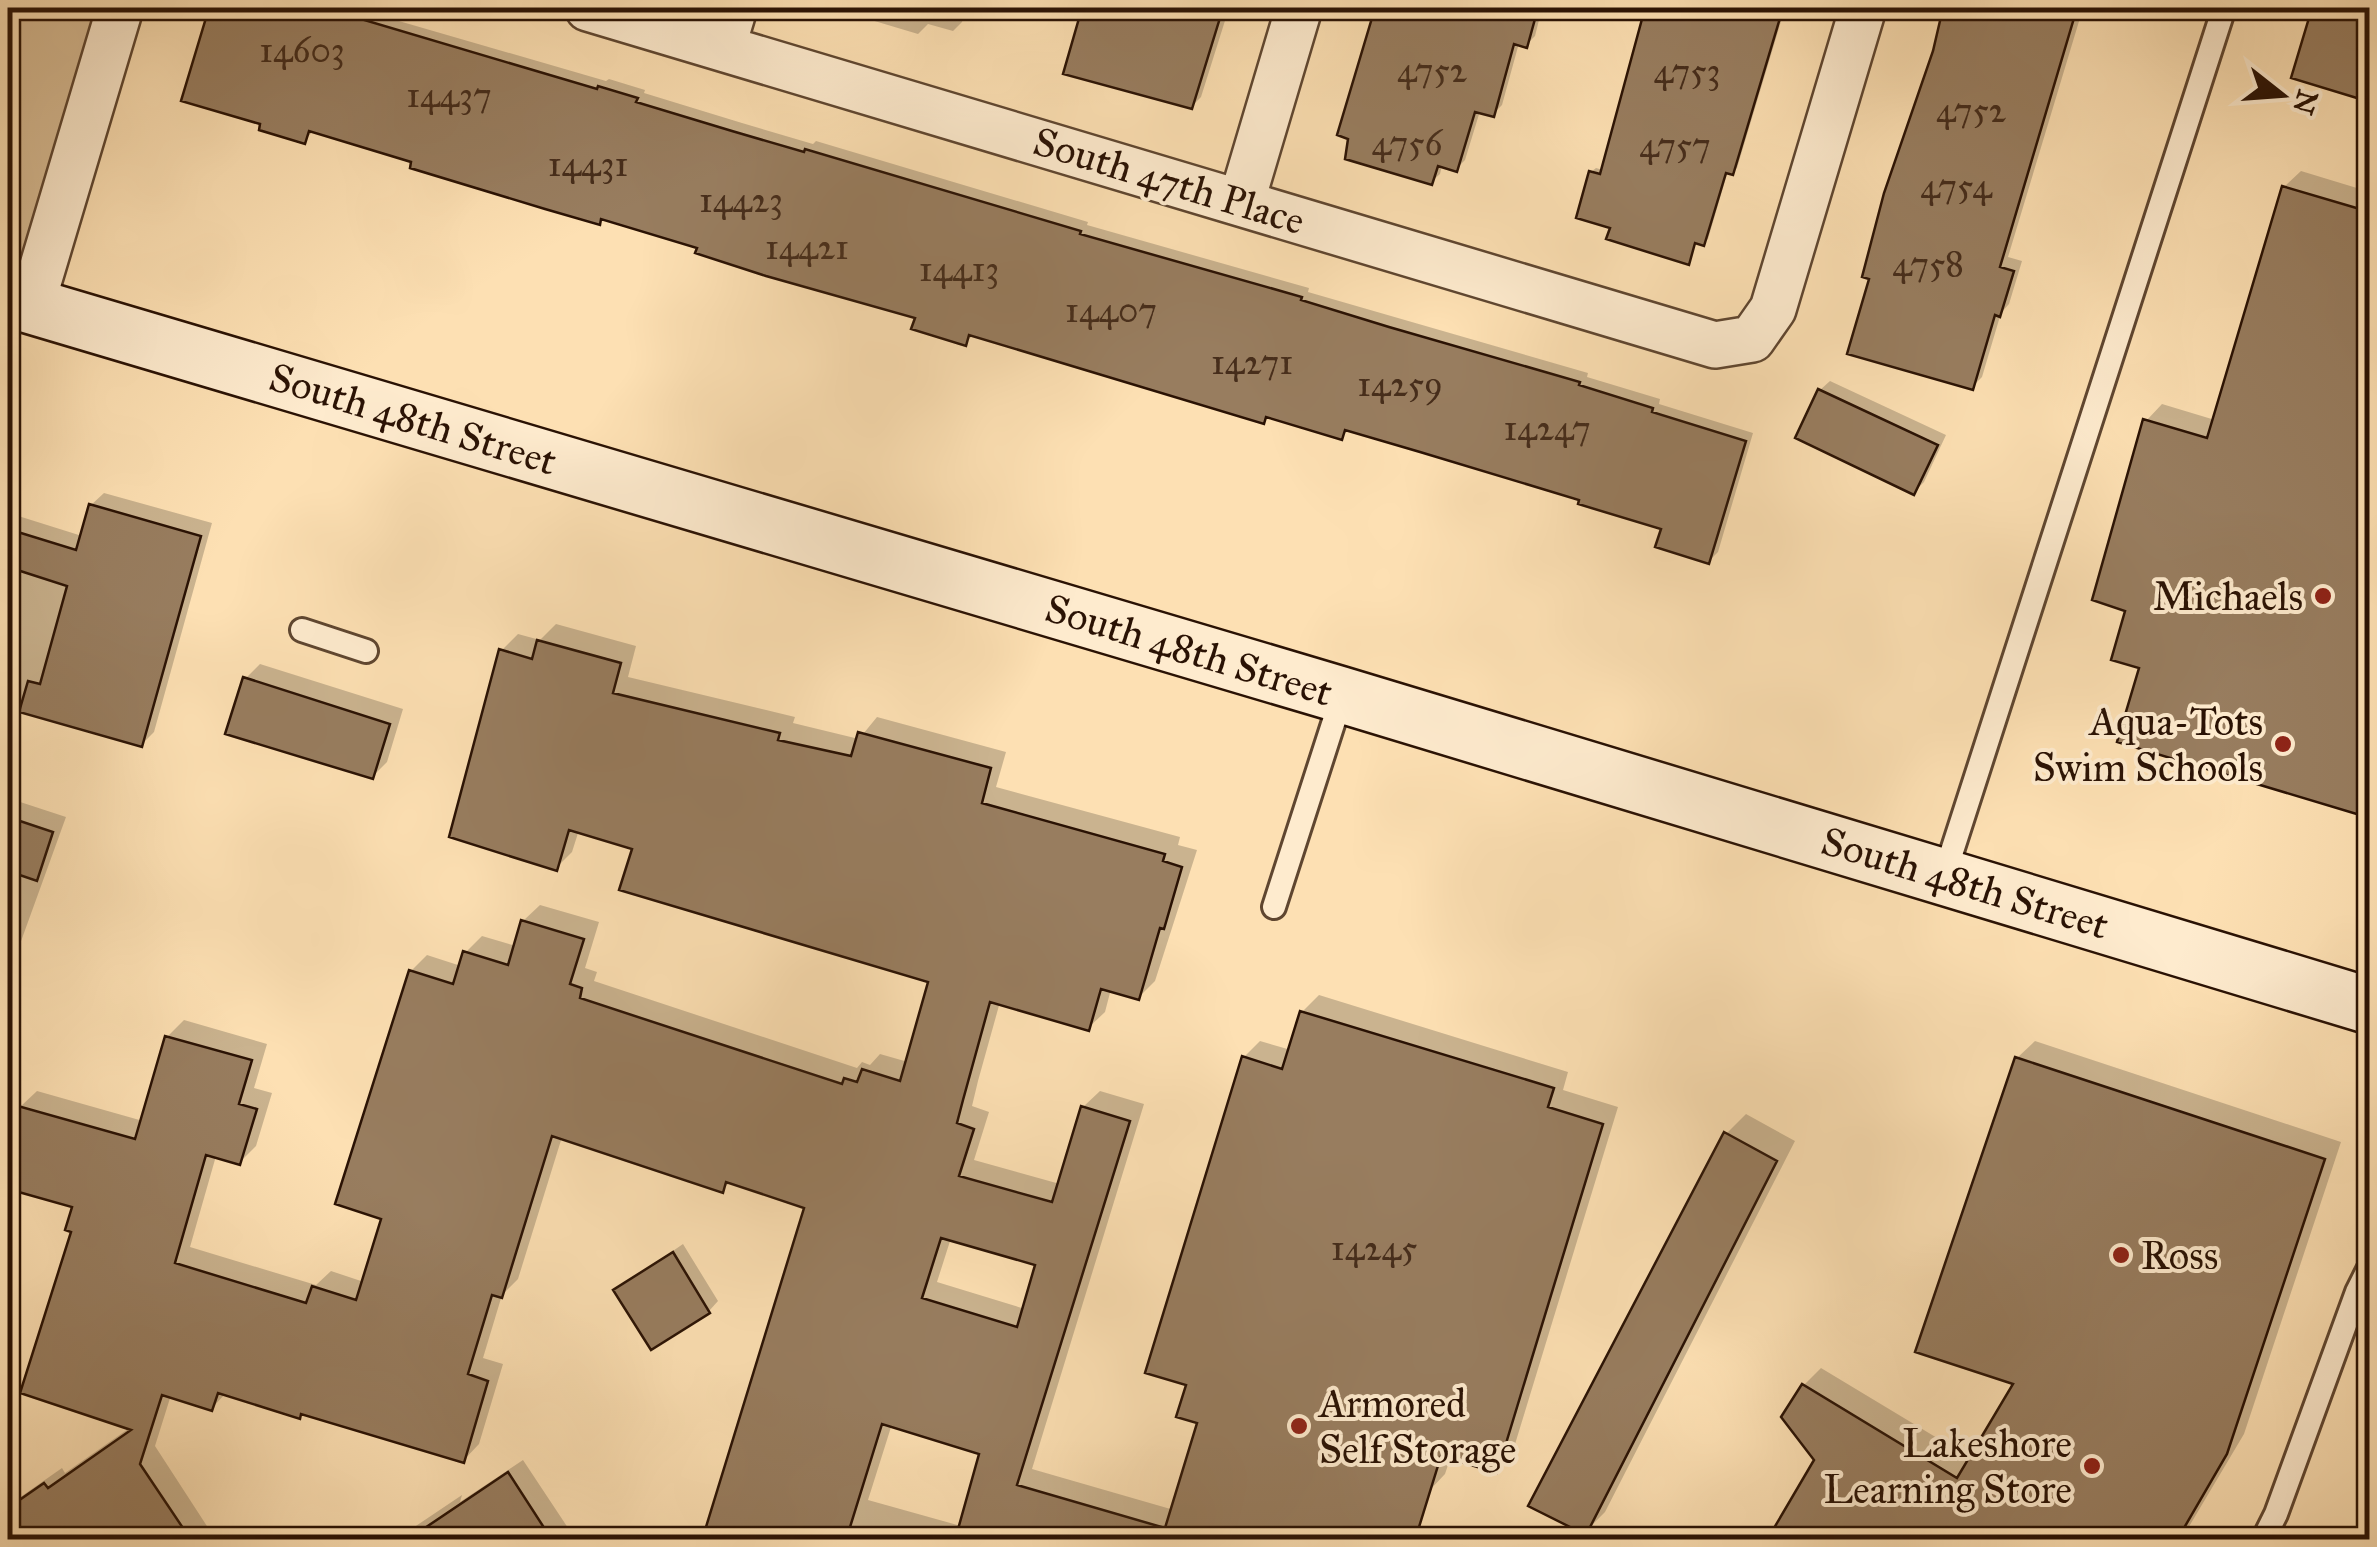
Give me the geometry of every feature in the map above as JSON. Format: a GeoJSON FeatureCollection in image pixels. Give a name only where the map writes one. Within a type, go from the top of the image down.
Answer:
{"type":"FeatureCollection","features":[{"type":"Feature","properties":{"kind":"main road","name":"South 48th Street"},"geometry":{"type":"LineString","coordinates":[[19,303],[1342,695],[2370,1006]]}},
{"type":"Feature","properties":{"kind":"street"},"geometry":{"type":"LineString","coordinates":[[19,303],[120,8]]}},
{"type":"Feature","properties":{"kind":"street","name":"South 47th Place"},"geometry":{"type":"LineString","coordinates":[[588,8],[728,28],[1241,202],[1715,345],[1752,339],[1773,308],[1863,8]]}},
{"type":"Feature","properties":{"kind":"street"},"geometry":{"type":"LineString","coordinates":[[1241,202],[1299,8]]}},
{"type":"Feature","properties":{"kind":"lane"},"geometry":{"type":"LineString","coordinates":[[1944,876],[2224,8]]}},
{"type":"Feature","properties":{"kind":"lane"},"geometry":{"type":"LineString","coordinates":[[302,630],[366,650]]}},
{"type":"Feature","properties":{"kind":"lane"},"geometry":{"type":"LineString","coordinates":[[1274,907],[1342,695]]}},
{"type":"Feature","properties":{"kind":"lane"},"geometry":{"type":"LineString","coordinates":[[2263,1540],[2276,1514],[2356,1292],[2370,1266]]}},
{"type":"Feature","properties":{"kind":"shaded area"},"geometry":{"type":"Polygon","coordinates":[[[8,8],[120,8],[8,299],[8,8]]]}},
{"type":"Feature","properties":{"kind":"building"},"geometry":{"type":"Polygon","coordinates":[[[209,8],[324,8],[1302,297],[1301,300],[1389,327],[1580,382],[1579,385],[1653,408],[1652,412],[1746,441],[1709,564],[1655,547],[1661,529],[1420,452],[1345,430],[1342,440],[1266,417],[1264,424],[969,335],[966,346],[911,329],[915,318],[766,276],[695,253],[697,248],[601,219],[600,225],[545,209],[410,168],[411,162],[309,131],[305,144],[259,130],[260,124],[181,101],[209,8]]]}},
{"type":"Feature","properties":{"kind":"building"},"geometry":{"type":"Polygon","coordinates":[[[1082,8],[1223,8],[1192,109],[1063,74],[1082,8]]]}},
{"type":"Feature","properties":{"kind":"building"},"geometry":{"type":"Polygon","coordinates":[[[1375,8],[1538,8],[1527,48],[1514,44],[1494,117],[1475,112],[1457,172],[1438,166],[1432,185],[1345,159],[1348,139],[1337,135],[1375,8]]]}},
{"type":"Feature","properties":{"kind":"building"},"geometry":{"type":"Polygon","coordinates":[[[1645,8],[1783,8],[1733,175],[1726,173],[1704,246],[1695,243],[1689,265],[1606,239],[1610,228],[1576,218],[1589,171],[1600,174],[1645,8]]]}},
{"type":"Feature","properties":{"kind":"building"},"geometry":{"type":"Polygon","coordinates":[[[1943,8],[2077,8],[2000,267],[2014,271],[2000,317],[1995,315],[1973,390],[1847,354],[1869,279],[1862,277],[1884,193],[1933,51],[1943,8]]]}},
{"type":"Feature","properties":{"kind":"building"},"geometry":{"type":"Polygon","coordinates":[[[2312,8],[2370,8],[2370,102],[2291,78],[2312,8]]]}},
{"type":"Feature","properties":{"kind":"building"},"geometry":{"type":"Polygon","coordinates":[[[2282,186],[2370,212],[2370,818],[2117,742],[2139,668],[2111,660],[2125,611],[2092,600],[2143,419],[2207,438],[2282,186]]]}},
{"type":"Feature","properties":{"kind":"building"},"geometry":{"type":"Polygon","coordinates":[[[1818,389],[1938,445],[1914,495],[1795,438],[1818,389]]]}},
{"type":"Feature","properties":{"kind":"building"},"geometry":{"type":"Polygon","coordinates":[[[89,504],[201,536],[142,747],[19,712],[28,681],[40,684],[67,586],[8,567],[8,529],[76,550],[89,504]]]}},
{"type":"Feature","properties":{"kind":"building"},"geometry":{"type":"Polygon","coordinates":[[[537,640],[621,663],[613,693],[780,733],[778,740],[851,756],[858,732],[991,768],[982,803],[1165,854],[1163,861],[1182,867],[1139,1000],[1101,989],[1089,1031],[990,1002],[963,1100],[957,1123],[974,1129],[959,1176],[1052,1202],[1081,1106],[1130,1121],[1017,1485],[1165,1528],[1197,1423],[1176,1417],[1186,1385],[1145,1373],[1242,1056],[1282,1069],[1300,1011],[1554,1088],[1548,1107],[1603,1124],[1497,1473],[1441,1456],[1415,1540],[955,1540],[979,1454],[882,1424],[846,1540],[702,1540],[804,1208],[726,1182],[723,1193],[552,1136],[502,1298],[492,1295],[468,1374],[488,1381],[464,1463],[218,1393],[212,1411],[162,1395],[140,1464],[191,1540],[8,1540],[8,1508],[44,1483],[48,1488],[131,1430],[20,1393],[71,1232],[65,1230],[72,1207],[8,1189],[8,1143],[18,1106],[135,1139],[165,1036],[252,1060],[239,1104],[257,1109],[240,1165],[206,1155],[175,1263],[306,1303],[312,1286],[356,1300],[381,1219],[335,1204],[409,970],[453,984],[463,951],[508,965],[521,920],[584,939],[570,984],[582,988],[580,998],[842,1084],[844,1078],[857,1082],[862,1069],[900,1081],[928,982],[619,890],[632,849],[569,830],[557,871],[449,837],[499,649],[532,659],[537,640]],[[941,1238],[922,1298],[1017,1327],[1035,1265],[941,1238]]]}},
{"type":"Feature","properties":{"kind":"building"},"geometry":{"type":"Polygon","coordinates":[[[243,677],[390,724],[373,779],[225,734],[243,677]]]}},
{"type":"Feature","properties":{"kind":"building"},"geometry":{"type":"Polygon","coordinates":[[[8,817],[53,832],[37,881],[8,871],[8,817]]]}},
{"type":"Feature","properties":{"kind":"building","name":"Ross"},"geometry":{"type":"Polygon","coordinates":[[[2015,1057],[2325,1159],[2227,1454],[2177,1540],[1767,1540],[1814,1460],[1781,1417],[1802,1384],[1957,1478],[2013,1384],[1915,1352],[2015,1057]]]}},
{"type":"Feature","properties":{"kind":"building"},"geometry":{"type":"Polygon","coordinates":[[[1724,1132],[1777,1161],[1586,1535],[1528,1506],[1724,1132]]]}},
{"type":"Feature","properties":{"kind":"building"},"geometry":{"type":"Polygon","coordinates":[[[673,1252],[710,1313],[651,1350],[613,1290],[673,1252]]]}},
{"type":"Feature","properties":{"kind":"building"},"geometry":{"type":"Polygon","coordinates":[[[508,1472],[552,1540],[407,1540],[508,1472]]]}},
{"type":"Feature","properties":{"kind":"place","name":"Michaels"},"geometry":{"type":"Point","coordinates":[2323,596]}},
{"type":"Feature","properties":{"kind":"place","name":"Aqua-Tots Swim Schools"},"geometry":{"type":"Point","coordinates":[2283,744]}},
{"type":"Feature","properties":{"kind":"place","name":"Ross"},"geometry":{"type":"Point","coordinates":[2121,1255]}},
{"type":"Feature","properties":{"kind":"place","name":"Armored Self Storage"},"geometry":{"type":"Point","coordinates":[1299,1426]}},
{"type":"Feature","properties":{"kind":"place","name":"Lakeshore Learning Store"},"geometry":{"type":"Point","coordinates":[2092,1466]}}]}
